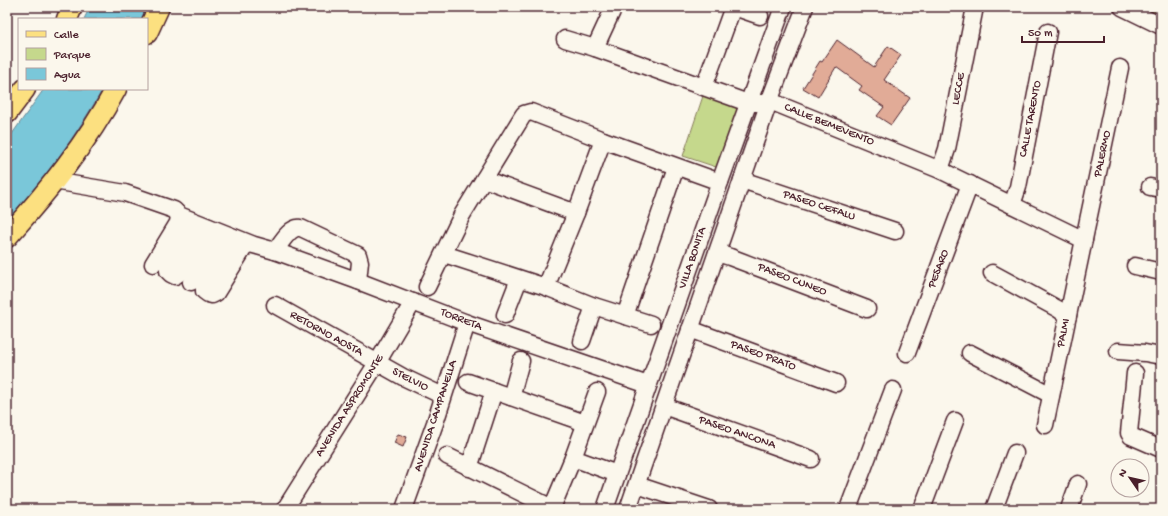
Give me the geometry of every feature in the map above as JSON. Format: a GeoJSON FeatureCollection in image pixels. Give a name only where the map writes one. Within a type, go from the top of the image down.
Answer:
{"type":"FeatureCollection","features":[{"type":"Feature","properties":{"kind":"main road"},"geometry":{"type":"LineString","coordinates":[[67,18],[72,7]]}},
{"type":"Feature","properties":{"kind":"main road"},"geometry":{"type":"LineString","coordinates":[[148,32],[159,7]]}},
{"type":"Feature","properties":{"kind":"main road"},"geometry":{"type":"LineString","coordinates":[[7,113],[24,90]]}},
{"type":"Feature","properties":{"kind":"main road"},"geometry":{"type":"LineString","coordinates":[[7,237],[30,212],[77,152],[115,90]]}},
{"type":"Feature","properties":{"kind":"street"},"geometry":{"type":"LineString","coordinates":[[595,48],[614,7]]}},
{"type":"Feature","properties":{"kind":"street"},"geometry":{"type":"LineString","coordinates":[[704,87],[733,7],[760,16]]}},
{"type":"Feature","properties":{"kind":"street","name":"VILLA BONITA"},"geometry":{"type":"LineString","coordinates":[[605,509],[783,7]]}},
{"type":"Feature","properties":{"kind":"street","name":"VILLA BONITA"},"geometry":{"type":"LineString","coordinates":[[628,509],[769,102],[805,7]]}},
{"type":"Feature","properties":{"kind":"street","name":"LECCE"},"geometry":{"type":"LineString","coordinates":[[940,170],[947,149],[976,7]]}},
{"type":"Feature","properties":{"kind":"street"},"geometry":{"type":"LineString","coordinates":[[1122,7],[1161,26]]}},
{"type":"Feature","properties":{"kind":"street","name":"CALLE TARENTO"},"geometry":{"type":"LineString","coordinates":[[1012,205],[1018,187],[1048,32]]}},
{"type":"Feature","properties":{"kind":"street","name":"CALLE BEMEVENTO"},"geometry":{"type":"LineString","coordinates":[[565,39],[595,48],[748,103],[775,103],[940,170],[1084,240]]}},
{"type":"Feature","properties":{"kind":"street","name":"PALERMO"},"geometry":{"type":"LineString","coordinates":[[1084,240],[1120,68]]}},
{"type":"Feature","properties":{"kind":"street"},"geometry":{"type":"LineString","coordinates":[[427,287],[462,215],[522,117],[527,112],[720,182]]}},
{"type":"Feature","properties":{"kind":"street"},"geometry":{"type":"LineString","coordinates":[[546,287],[576,213],[602,140]]}},
{"type":"Feature","properties":{"kind":"street"},"geometry":{"type":"LineString","coordinates":[[625,316],[676,167]]}},
{"type":"Feature","properties":{"kind":"street"},"geometry":{"type":"LineString","coordinates":[[484,179],[576,213]]}},
{"type":"Feature","properties":{"kind":"street","name":"PASEO CEFALU"},"geometry":{"type":"LineString","coordinates":[[742,180],[895,231]]}},
{"type":"Feature","properties":{"kind":"street","name":"TORRETA"},"geometry":{"type":"LineString","coordinates":[[54,181],[125,193],[174,210],[179,215],[223,235],[275,251],[467,322],[648,385]]}},
{"type":"Feature","properties":{"kind":"street","name":"PESARO"},"geometry":{"type":"LineString","coordinates":[[907,353],[970,184]]}},
{"type":"Feature","properties":{"kind":"street"},"geometry":{"type":"LineString","coordinates":[[153,264],[178,223],[179,215]]}},
{"type":"Feature","properties":{"kind":"street"},"geometry":{"type":"LineString","coordinates":[[275,251],[291,230],[301,228],[358,255],[360,262],[358,281]]}},
{"type":"Feature","properties":{"kind":"street"},"geometry":{"type":"LineString","coordinates":[[191,282],[223,235]]}},
{"type":"Feature","properties":{"kind":"street","name":"PALMI"},"geometry":{"type":"LineString","coordinates":[[1045,425],[1084,240]]}},
{"type":"Feature","properties":{"kind":"street","name":"PASEO CUNEO"},"geometry":{"type":"LineString","coordinates":[[717,253],[867,308]]}},
{"type":"Feature","properties":{"kind":"street"},"geometry":{"type":"LineString","coordinates":[[444,254],[546,287],[594,306],[651,324]]}},
{"type":"Feature","properties":{"kind":"street"},"geometry":{"type":"LineString","coordinates":[[1135,266],[1161,272]]}},
{"type":"Feature","properties":{"kind":"street"},"geometry":{"type":"LineString","coordinates":[[992,273],[1068,316]]}},
{"type":"Feature","properties":{"kind":"street"},"geometry":{"type":"LineString","coordinates":[[505,315],[519,279]]}},
{"type":"Feature","properties":{"kind":"street","name":"AVENIDA ASPROMONTE"},"geometry":{"type":"LineString","coordinates":[[285,509],[377,363],[413,302]]}},
{"type":"Feature","properties":{"kind":"street","name":"RETORNO AOSTA"},"geometry":{"type":"LineString","coordinates":[[275,306],[377,363]]}},
{"type":"Feature","properties":{"kind":"street"},"geometry":{"type":"LineString","coordinates":[[582,341],[594,306]]}},
{"type":"Feature","properties":{"kind":"street","name":"AVENIDA CAMPANELLA"},"geometry":{"type":"LineString","coordinates":[[404,509],[435,423],[467,322]]}},
{"type":"Feature","properties":{"kind":"street","name":"PASEO PRATO"},"geometry":{"type":"LineString","coordinates":[[690,329],[836,383]]}},
{"type":"Feature","properties":{"kind":"street"},"geometry":{"type":"LineString","coordinates":[[1118,352],[1145,353],[1161,356]]}},
{"type":"Feature","properties":{"kind":"street"},"geometry":{"type":"LineString","coordinates":[[970,353],[1052,396]]}},
{"type":"Feature","properties":{"kind":"street"},"geometry":{"type":"LineString","coordinates":[[511,397],[521,361]]}},
{"type":"Feature","properties":{"kind":"street","name":"STELVIO"},"geometry":{"type":"LineString","coordinates":[[377,363],[443,396]]}},
{"type":"Feature","properties":{"kind":"street"},"geometry":{"type":"LineString","coordinates":[[1135,373],[1128,433],[1131,436],[1161,449]]}},
{"type":"Feature","properties":{"kind":"street"},"geometry":{"type":"LineString","coordinates":[[468,382],[585,423]]}},
{"type":"Feature","properties":{"kind":"street"},"geometry":{"type":"LineString","coordinates":[[852,508],[893,390]]}},
{"type":"Feature","properties":{"kind":"street"},"geometry":{"type":"LineString","coordinates":[[469,468],[494,391]]}},
{"type":"Feature","properties":{"kind":"street"},"geometry":{"type":"LineString","coordinates":[[447,456],[553,509],[596,392]]}},
{"type":"Feature","properties":{"kind":"street","name":"PASEO ANCONA"},"geometry":{"type":"LineString","coordinates":[[664,406],[811,458]]}},
{"type":"Feature","properties":{"kind":"street"},"geometry":{"type":"LineString","coordinates":[[922,509],[955,421]]}},
{"type":"Feature","properties":{"kind":"street"},"geometry":{"type":"LineString","coordinates":[[994,509],[1015,454]]}},
{"type":"Feature","properties":{"kind":"street"},"geometry":{"type":"LineString","coordinates":[[573,458],[617,474]]}},
{"type":"Feature","properties":{"kind":"street"},"geometry":{"type":"LineString","coordinates":[[1069,509],[1078,484]]}},
{"type":"Feature","properties":{"kind":"street"},"geometry":{"type":"LineString","coordinates":[[637,485],[709,509]]}},
{"type":"Feature","properties":{"kind":"green space"},"geometry":{"type":"Polygon","coordinates":[[[1136,7],[1161,7],[1161,9],[1155,14],[1136,7]]]}},
{"type":"Feature","properties":{"kind":"green space"},"geometry":{"type":"Polygon","coordinates":[[[704,93],[741,106],[719,168],[683,156],[704,93]]]}},
{"type":"Feature","properties":{"kind":"water"},"geometry":{"type":"Polygon","coordinates":[[[90,7],[147,7],[142,18],[84,18],[90,7]]]}},
{"type":"Feature","properties":{"kind":"water"},"geometry":{"type":"Polygon","coordinates":[[[43,90],[102,90],[59,157],[21,206],[7,221],[7,141],[43,90]]]}},
{"type":"Feature","properties":{"kind":"building"},"geometry":{"type":"Polygon","coordinates":[[[837,40],[874,67],[888,46],[901,55],[884,80],[910,98],[891,125],[877,116],[884,107],[859,90],[862,86],[836,67],[818,97],[803,88],[820,61],[822,62],[837,40]]]}},
{"type":"Feature","properties":{"kind":"building"},"geometry":{"type":"Polygon","coordinates":[[[398,434],[407,437],[403,447],[394,443],[398,434]]]}}]}
